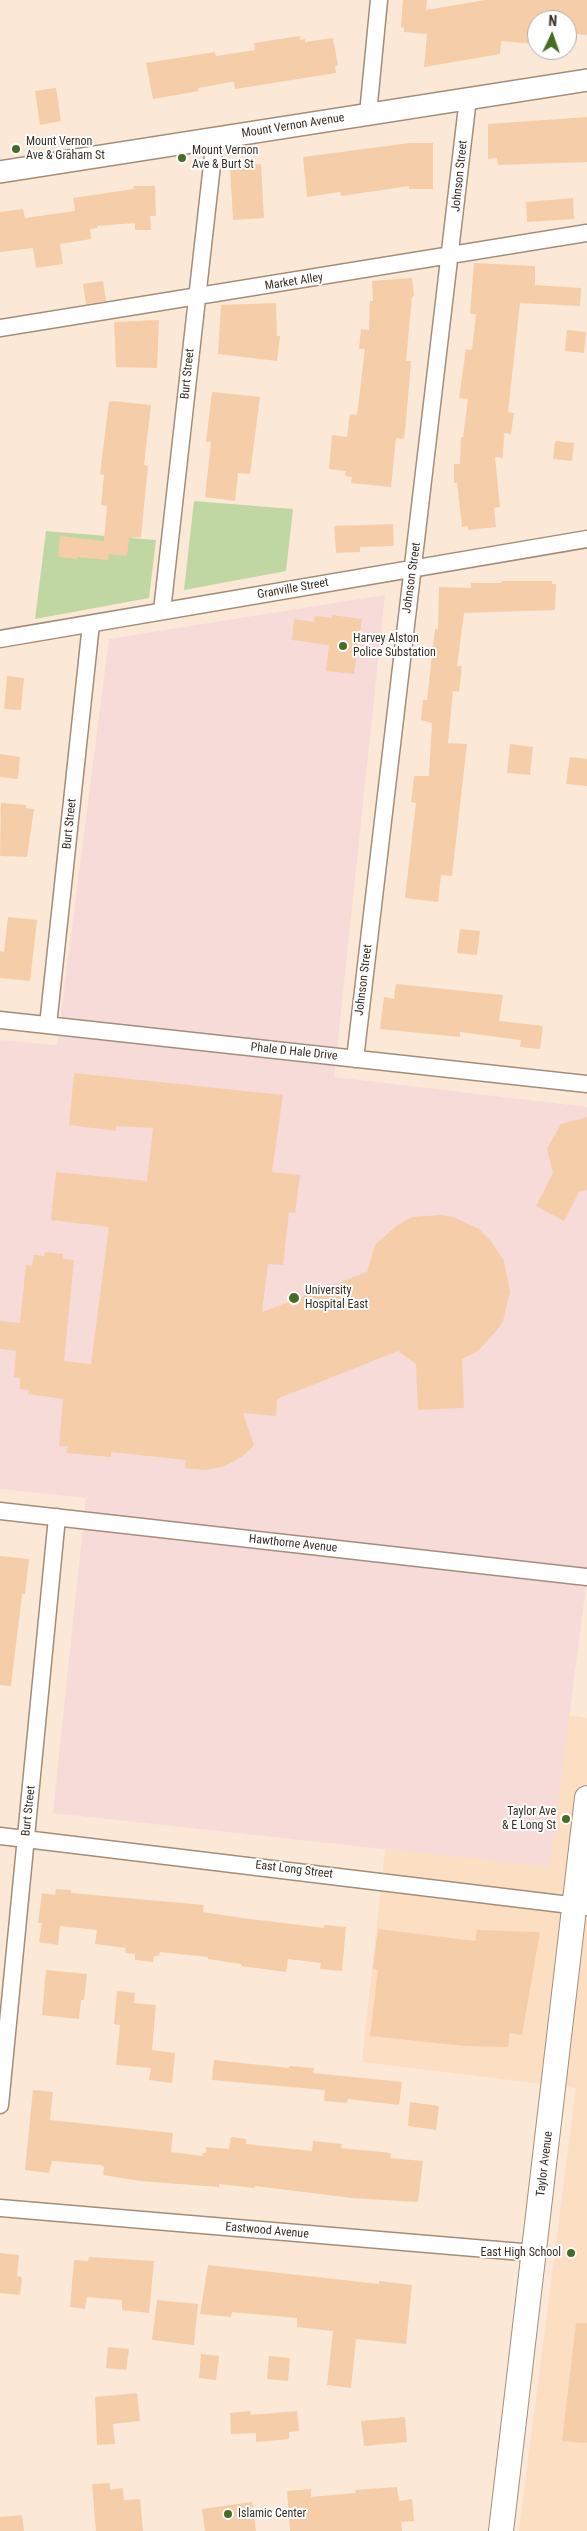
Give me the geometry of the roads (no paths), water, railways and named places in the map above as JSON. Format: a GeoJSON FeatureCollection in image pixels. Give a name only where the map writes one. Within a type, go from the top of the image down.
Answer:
{"type":"FeatureCollection","features":[{"type":"Feature","properties":{"kind":"main road","name":"Taylor Avenue"},"geometry":{"type":"LineString","coordinates":[[501,2531],[534,2253],[581,1906],[587,1798]]}},
{"type":"Feature","properties":{"kind":"street"},"geometry":{"type":"LineString","coordinates":[[368,114],[379,0]]}},
{"type":"Feature","properties":{"kind":"street","name":"Mount Vernon Avenue"},"geometry":{"type":"LineString","coordinates":[[0,172],[587,80]]}},
{"type":"Feature","properties":{"kind":"street","name":"Johnson Street"},"geometry":{"type":"LineString","coordinates":[[355,1059],[452,255],[468,98]]}},
{"type":"Feature","properties":{"kind":"street","name":"Burt Street"},"geometry":{"type":"LineString","coordinates":[[162,611],[215,138]]}},
{"type":"Feature","properties":{"kind":"street","name":"Market Alley"},"geometry":{"type":"LineString","coordinates":[[0,328],[587,234]]}},
{"type":"Feature","properties":{"kind":"street","name":"Granville Street"},"geometry":{"type":"LineString","coordinates":[[0,639],[587,539]]}},
{"type":"Feature","properties":{"kind":"street","name":"Burt Street"},"geometry":{"type":"LineString","coordinates":[[48,1025],[92,624]]}},
{"type":"Feature","properties":{"kind":"street","name":"Phale D Hale Drive"},"geometry":{"type":"LineString","coordinates":[[0,1020],[587,1084]]}},
{"type":"Feature","properties":{"kind":"street","name":"Hawthorne Avenue"},"geometry":{"type":"LineString","coordinates":[[0,1511],[587,1577]]}},
{"type":"Feature","properties":{"kind":"street","name":"Burt Street"},"geometry":{"type":"LineString","coordinates":[[0,2105],[57,1517]]}},
{"type":"Feature","properties":{"kind":"street","name":"East Long Street"},"geometry":{"type":"LineString","coordinates":[[0,1836],[471,1891],[581,1906]]}},
{"type":"Feature","properties":{"kind":"street","name":"Eastwood Avenue"},"geometry":{"type":"LineString","coordinates":[[0,2208],[534,2253]]}},
{"type":"Feature","properties":{"kind":"place","name":"Mount Vernon Ave & Graham St"},"geometry":{"type":"Point","coordinates":[16,149]}},
{"type":"Feature","properties":{"kind":"place","name":"Mount Vernon Ave & Burt St"},"geometry":{"type":"Point","coordinates":[182,158]}},
{"type":"Feature","properties":{"kind":"place","name":"Harvey Alston Police Substation"},"geometry":{"type":"Point","coordinates":[343,646]}},
{"type":"Feature","properties":{"kind":"place","name":"University Hospital East"},"geometry":{"type":"Point","coordinates":[294,1298]}},
{"type":"Feature","properties":{"kind":"place","name":"Taylor Ave & E Long St"},"geometry":{"type":"Point","coordinates":[566,1819]}},
{"type":"Feature","properties":{"kind":"place","name":"East High School"},"geometry":{"type":"Point","coordinates":[571,2253]}},
{"type":"Feature","properties":{"kind":"place","name":"Islamic Center"},"geometry":{"type":"Point","coordinates":[228,2514]}}]}
